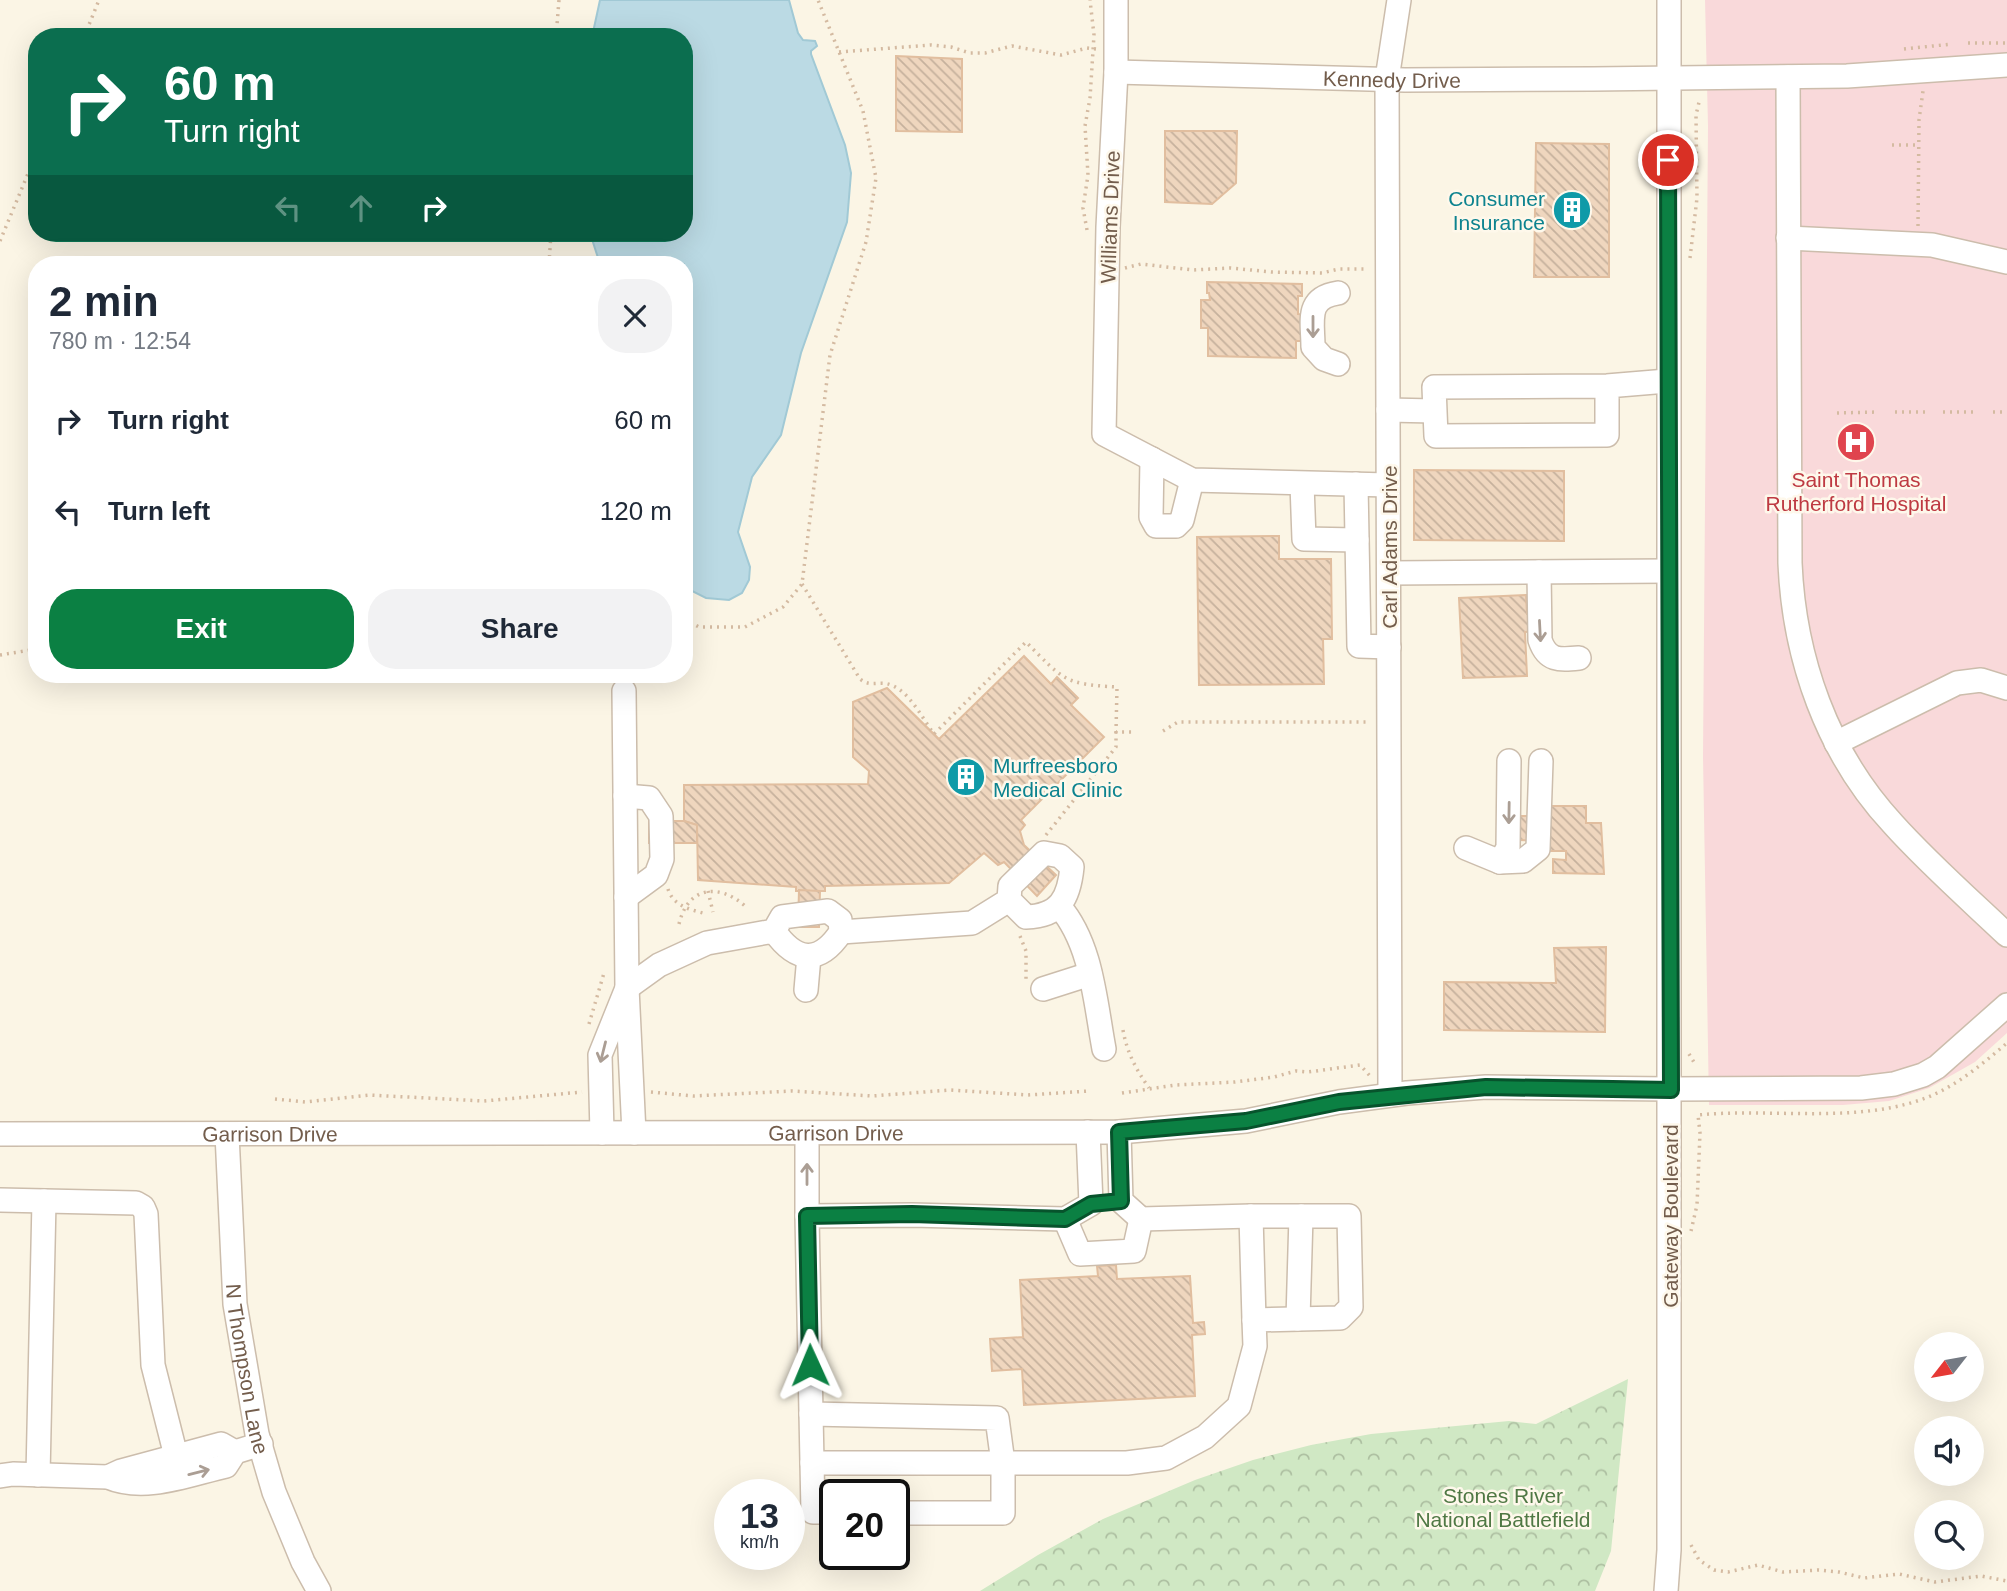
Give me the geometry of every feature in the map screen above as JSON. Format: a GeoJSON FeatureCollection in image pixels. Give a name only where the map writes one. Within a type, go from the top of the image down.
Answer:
{"type":"FeatureCollection","features":[{"type":"Feature","properties":{"kind":"street","name":"Williams Drive"},"geometry":{"type":"LineString","coordinates":[[1116,0],[1104,434],[1152,459]]}},
{"type":"Feature","properties":{"kind":"street","name":"Carl Adams Drive"},"geometry":{"type":"LineString","coordinates":[[1390,1096],[1387,79],[1399,0]]}},
{"type":"Feature","properties":{"kind":"street","name":"Gateway Boulevard"},"geometry":{"type":"LineString","coordinates":[[1666,1591],[1669,1550],[1671,1090],[1668,0]]}},
{"type":"Feature","properties":{"kind":"street","name":"Kennedy Drive"},"geometry":{"type":"LineString","coordinates":[[1116,62],[1387,79],[1847,76],[2007,65]]}},
{"type":"Feature","properties":{"kind":"street"},"geometry":{"type":"LineString","coordinates":[[1788,76],[1791,587],[1797,633],[1808,675],[1836,743],[1862,785],[1892,824],[2007,935]]}},
{"type":"Feature","properties":{"kind":"street"},"geometry":{"type":"LineString","coordinates":[[1788,238],[1932,245],[2007,262]]}},
{"type":"Feature","properties":{"kind":"street"},"geometry":{"type":"LineString","coordinates":[[1338,293],[1323,296],[1316,302],[1313,310],[1313,347],[1324,359],[1338,363]]}},
{"type":"Feature","properties":{"kind":"street"},"geometry":{"type":"LineString","coordinates":[[1607,386],[1606,435],[1436,436],[1434,387],[1607,386],[1668,381]]}},
{"type":"Feature","properties":{"kind":"street"},"geometry":{"type":"LineString","coordinates":[[1388,410],[1434,411]]}},
{"type":"Feature","properties":{"kind":"street"},"geometry":{"type":"LineString","coordinates":[[1192,480],[1182,520],[1177,526],[1156,526],[1151,517],[1152,459],[1192,480],[1388,485]]}},
{"type":"Feature","properties":{"kind":"street"},"geometry":{"type":"LineString","coordinates":[[1302,484],[1304,539],[1357,540]]}},
{"type":"Feature","properties":{"kind":"street"},"geometry":{"type":"LineString","coordinates":[[1356,484],[1359,646],[1389,647]]}},
{"type":"Feature","properties":{"kind":"street"},"geometry":{"type":"LineString","coordinates":[[1389,573],[1668,571]]}},
{"type":"Feature","properties":{"kind":"street"},"geometry":{"type":"LineString","coordinates":[[1539,572],[1540,640],[1543,650],[1551,658],[1578,658]]}},
{"type":"Feature","properties":{"kind":"street"},"geometry":{"type":"LineString","coordinates":[[1836,743],[1957,683],[1981,680],[2007,688]]}},
{"type":"Feature","properties":{"kind":"street"},"geometry":{"type":"LineString","coordinates":[[624,691],[627,988],[634,1133]]}},
{"type":"Feature","properties":{"kind":"street"},"geometry":{"type":"LineString","coordinates":[[1466,848],[1505,862],[1523,861],[1538,849],[1526,761],[1505,862]]}},
{"type":"Feature","properties":{"kind":"street"},"geometry":{"type":"LineString","coordinates":[[625,796],[649,798],[661,816],[662,859],[656,875],[626,897]]}},
{"type":"Feature","properties":{"kind":"street"},"geometry":{"type":"LineString","coordinates":[[1044,853],[1060,856],[1072,867],[1070,887],[1059,906],[1042,916],[1026,917],[1009,901],[1010,886],[1044,853]]}},
{"type":"Feature","properties":{"kind":"street"},"geometry":{"type":"LineString","coordinates":[[841,932],[972,923],[1009,901]]}},
{"type":"Feature","properties":{"kind":"street"},"geometry":{"type":"LineString","coordinates":[[1059,906],[1070,919],[1088,962],[1104,1049]]}},
{"type":"Feature","properties":{"kind":"street"},"geometry":{"type":"LineString","coordinates":[[828,911],[839,920],[841,932],[831,947],[809,956],[796,953],[785,946],[774,931],[782,917],[828,911]]}},
{"type":"Feature","properties":{"kind":"street"},"geometry":{"type":"LineString","coordinates":[[602,1133],[600,1055],[627,988],[659,965],[707,943],[774,931]]}},
{"type":"Feature","properties":{"kind":"street"},"geometry":{"type":"LineString","coordinates":[[806,990],[809,956]]}},
{"type":"Feature","properties":{"kind":"street"},"geometry":{"type":"LineString","coordinates":[[1035,989],[1090,974]]}},
{"type":"Feature","properties":{"kind":"street","name":"Garrison Drive"},"geometry":{"type":"LineString","coordinates":[[0,1134],[1119,1132],[1246,1121],[1339,1102],[1486,1087],[1671,1090],[1861,1088],[1894,1084],[1937,1067],[2007,1005]]}},
{"type":"Feature","properties":{"kind":"street"},"geometry":{"type":"LineString","coordinates":[[1088,1132],[1091,1204]]}},
{"type":"Feature","properties":{"kind":"street"},"geometry":{"type":"LineString","coordinates":[[1119,1132],[1121,1201],[1141,1219],[1349,1216],[1351,1307],[1340,1318],[1254,1320]]}},
{"type":"Feature","properties":{"kind":"street"},"geometry":{"type":"LineString","coordinates":[[807,1133],[813,1512],[819,1512]]}},
{"type":"Feature","properties":{"kind":"street","name":"N Thompson Lane"},"geometry":{"type":"LineString","coordinates":[[227,1134],[235,1304],[247,1379],[274,1492],[303,1562],[319,1591]]}},
{"type":"Feature","properties":{"kind":"street"},"geometry":{"type":"LineString","coordinates":[[0,1200],[136,1203],[143,1207],[146,1214],[153,1365],[166,1466]]}},
{"type":"Feature","properties":{"kind":"street"},"geometry":{"type":"LineString","coordinates":[[38,1475],[44,1201]]}},
{"type":"Feature","properties":{"kind":"street"},"geometry":{"type":"LineString","coordinates":[[807,1216],[912,1214],[1065,1219],[1091,1204],[1121,1201]]}},
{"type":"Feature","properties":{"kind":"street"},"geometry":{"type":"LineString","coordinates":[[812,1463],[1128,1463],[1166,1458],[1205,1437],[1239,1406],[1255,1346],[1251,1216]]}},
{"type":"Feature","properties":{"kind":"street"},"geometry":{"type":"LineString","coordinates":[[1298,1319],[1301,1216]]}},
{"type":"Feature","properties":{"kind":"street"},"geometry":{"type":"LineString","coordinates":[[1065,1219],[1080,1254],[1134,1251],[1141,1219]]}},
{"type":"Feature","properties":{"kind":"street"},"geometry":{"type":"LineString","coordinates":[[811,1414],[997,1418],[1003,1463],[1003,1513],[910,1513]]}},
{"type":"Feature","properties":{"kind":"street"},"geometry":{"type":"LineString","coordinates":[[0,1476],[108,1477],[121,1471],[166,1466],[221,1444],[236,1452],[261,1444]]}},
{"type":"Feature","properties":{"kind":"path"},"geometry":{"type":"LineString","coordinates":[[88,28],[99,0]]}},
{"type":"Feature","properties":{"kind":"path"},"geometry":{"type":"LineString","coordinates":[[557,28],[559,0]]}},
{"type":"Feature","properties":{"kind":"path"},"geometry":{"type":"LineString","coordinates":[[693,624],[699,627],[745,626],[783,607],[802,584],[830,355],[866,242],[876,178],[863,111],[818,0]]}},
{"type":"Feature","properties":{"kind":"path"},"geometry":{"type":"LineString","coordinates":[[1089,235],[1083,208],[1088,176],[1085,126],[1090,97],[1094,24],[1090,0]]}},
{"type":"Feature","properties":{"kind":"path"},"geometry":{"type":"LineString","coordinates":[[1968,43],[2007,43]]}},
{"type":"Feature","properties":{"kind":"path"},"geometry":{"type":"LineString","coordinates":[[1905,49],[1952,44]]}},
{"type":"Feature","properties":{"kind":"path"},"geometry":{"type":"LineString","coordinates":[[839,52],[931,45],[970,53],[985,53],[1012,47],[1061,55],[1092,49],[1116,62]]}},
{"type":"Feature","properties":{"kind":"path"},"geometry":{"type":"LineString","coordinates":[[1918,231],[1923,85]]}},
{"type":"Feature","properties":{"kind":"path"},"geometry":{"type":"LineString","coordinates":[[1892,145],[1919,145]]}},
{"type":"Feature","properties":{"kind":"path"},"geometry":{"type":"LineString","coordinates":[[0,241],[28,174]]}},
{"type":"Feature","properties":{"kind":"path"},"geometry":{"type":"LineString","coordinates":[[1123,270],[1141,264],[1193,270],[1231,268],[1296,273],[1375,269]]}},
{"type":"Feature","properties":{"kind":"path"},"geometry":{"type":"LineString","coordinates":[[1837,413],[1878,412]]}},
{"type":"Feature","properties":{"kind":"path"},"geometry":{"type":"LineString","coordinates":[[1895,412],[1925,412]]}},
{"type":"Feature","properties":{"kind":"path"},"geometry":{"type":"LineString","coordinates":[[1943,412],[1973,412]]}},
{"type":"Feature","properties":{"kind":"path"},"geometry":{"type":"LineString","coordinates":[[1993,412],[2007,412]]}},
{"type":"Feature","properties":{"kind":"path"},"geometry":{"type":"LineString","coordinates":[[802,584],[860,679],[866,684],[891,685],[905,693],[934,734],[1026,642],[1066,680],[1083,685],[1117,687],[1116,747],[1040,842]]}},
{"type":"Feature","properties":{"kind":"path"},"geometry":{"type":"LineString","coordinates":[[0,655],[28,650]]}},
{"type":"Feature","properties":{"kind":"path"},"geometry":{"type":"LineString","coordinates":[[1163,731],[1178,722],[1375,723]]}},
{"type":"Feature","properties":{"kind":"path"},"geometry":{"type":"LineString","coordinates":[[1116,732],[1133,732]]}},
{"type":"Feature","properties":{"kind":"path"},"geometry":{"type":"LineString","coordinates":[[668,887],[672,898],[684,907],[706,914]]}},
{"type":"Feature","properties":{"kind":"path"},"geometry":{"type":"LineString","coordinates":[[708,891],[713,912]]}},
{"type":"Feature","properties":{"kind":"path"},"geometry":{"type":"LineString","coordinates":[[679,924],[684,907],[708,891],[722,891],[745,906]]}},
{"type":"Feature","properties":{"kind":"path"},"geometry":{"type":"LineString","coordinates":[[1017,930],[1026,951],[1035,989]]}},
{"type":"Feature","properties":{"kind":"path"},"geometry":{"type":"LineString","coordinates":[[1122,1026],[1126,1048],[1149,1088]]}},
{"type":"Feature","properties":{"kind":"path"},"geometry":{"type":"LineString","coordinates":[[1122,1093],[1149,1088],[1209,1085],[1274,1077],[1296,1071],[1360,1065],[1390,1096]]}},
{"type":"Feature","properties":{"kind":"path"},"geometry":{"type":"LineString","coordinates":[[642,1091],[692,1096],[792,1091],[872,1096],[950,1090],[1028,1095],[1089,1091]]}},
{"type":"Feature","properties":{"kind":"path"},"geometry":{"type":"LineString","coordinates":[[275,1099],[306,1102],[369,1095],[484,1101],[588,1091]]}},
{"type":"Feature","properties":{"kind":"path"},"geometry":{"type":"LineString","coordinates":[[1689,1237],[1697,1205],[1700,1133],[1698,1115]]}},
{"type":"Feature","properties":{"kind":"path"},"geometry":{"type":"LineString","coordinates":[[1689,1535],[1691,1548],[1699,1560],[1714,1570],[1728,1572],[1758,1565],[1783,1572],[1819,1570],[1864,1578],[1899,1574],[1935,1582],[1981,1576],[2007,1581]]}},
{"type":"Feature","properties":{"kind":"shaded area","name":"Saint Thomas Rutherford Hospital"},"geometry":{"type":"Polygon","coordinates":[[[1705,0],[2007,0],[2007,1033],[1975,1062],[1929,1088],[1889,1101],[1843,1105],[1709,1105],[1703,757],[1708,126],[1705,0]]]}},
{"type":"Feature","properties":{"kind":"green space","name":"Stones River National Battlefield"},"geometry":{"type":"Polygon","coordinates":[[[1628,1379],[1611,1551],[1595,1591],[980,1591],[1103,1519],[1195,1480],[1253,1460],[1311,1445],[1371,1434],[1509,1421],[1536,1424],[1628,1379]]]}},
{"type":"Feature","properties":{"kind":"water"},"geometry":{"type":"Polygon","coordinates":[[[600,0],[789,0],[798,33],[803,40],[815,41],[817,46],[811,54],[845,145],[851,173],[847,222],[801,353],[781,435],[752,477],[738,532],[750,567],[749,580],[742,593],[729,600],[706,598],[693,592],[693,256],[597,256],[593,242],[693,242],[693,28],[594,28],[600,0]]]}},
{"type":"Feature","properties":{"kind":"building"},"geometry":{"type":"Polygon","coordinates":[[[896,56],[962,59],[962,132],[896,131],[896,56]]]}},
{"type":"Feature","properties":{"kind":"building"},"geometry":{"type":"Polygon","coordinates":[[[1165,131],[1237,131],[1236,183],[1212,204],[1165,202],[1165,131]]]}},
{"type":"Feature","properties":{"kind":"building","name":"Consumer Insurance"},"geometry":{"type":"Polygon","coordinates":[[[1536,143],[1609,144],[1609,277],[1534,277],[1536,143]]]}},
{"type":"Feature","properties":{"kind":"building"},"geometry":{"type":"Polygon","coordinates":[[[1207,282],[1302,284],[1302,296],[1298,296],[1298,314],[1322,315],[1322,341],[1296,341],[1296,358],[1208,356],[1208,328],[1201,328],[1201,300],[1210,300],[1207,282]]]}},
{"type":"Feature","properties":{"kind":"building"},"geometry":{"type":"Polygon","coordinates":[[[1414,470],[1564,471],[1564,541],[1414,540],[1414,470]]]}},
{"type":"Feature","properties":{"kind":"building"},"geometry":{"type":"Polygon","coordinates":[[[1279,536],[1279,559],[1331,559],[1332,639],[1323,639],[1324,684],[1199,685],[1197,537],[1279,536]]]}},
{"type":"Feature","properties":{"kind":"building"},"geometry":{"type":"Polygon","coordinates":[[[1526,595],[1527,614],[1545,613],[1546,631],[1525,632],[1527,676],[1463,678],[1459,598],[1526,595]]]}},
{"type":"Feature","properties":{"kind":"building","name":"Murfreesboro Medical Clinic"},"geometry":{"type":"Polygon","coordinates":[[[1024,656],[1051,684],[1057,677],[1078,698],[1071,705],[1104,737],[1021,820],[1025,825],[1020,831],[1024,845],[1056,875],[1037,896],[1004,862],[998,865],[984,853],[949,883],[825,886],[825,891],[796,891],[796,887],[698,880],[697,825],[684,821],[684,785],[868,784],[869,771],[853,757],[853,702],[887,688],[939,739],[1024,656]]]}},
{"type":"Feature","properties":{"kind":"building"},"geometry":{"type":"Polygon","coordinates":[[[1547,806],[1586,806],[1586,823],[1601,823],[1604,874],[1553,873],[1553,859],[1566,860],[1566,851],[1545,851],[1544,841],[1518,840],[1520,816],[1547,816],[1547,806]]]}},
{"type":"Feature","properties":{"kind":"building"},"geometry":{"type":"Polygon","coordinates":[[[649,821],[684,821],[697,825],[697,843],[649,843],[649,821]]]}},
{"type":"Feature","properties":{"kind":"building"},"geometry":{"type":"Polygon","coordinates":[[[799,890],[820,891],[819,927],[798,927],[799,890]]]}},
{"type":"Feature","properties":{"kind":"building"},"geometry":{"type":"Polygon","coordinates":[[[1606,947],[1605,1032],[1444,1030],[1444,982],[1556,983],[1554,948],[1606,947]]]}},
{"type":"Feature","properties":{"kind":"building"},"geometry":{"type":"Polygon","coordinates":[[[1116,1265],[1117,1279],[1190,1276],[1193,1323],[1204,1322],[1205,1334],[1192,1335],[1195,1396],[1024,1405],[1022,1369],[992,1371],[990,1339],[1023,1337],[1020,1280],[1098,1276],[1097,1266],[1116,1265]]]}},
{"type":"Feature","properties":{"kind":"place","name":"Consumer Insurance"},"geometry":{"type":"Point","coordinates":[1572,210]}},
{"type":"Feature","properties":{"kind":"place","name":"Saint Thomas Rutherford Hospital"},"geometry":{"type":"Point","coordinates":[1856,442]}},
{"type":"Feature","properties":{"kind":"place","name":"Murfreesboro Medical Clinic"},"geometry":{"type":"Point","coordinates":[966,777]}},
{"type":"Feature","properties":{"kind":"route"},"geometry":{"type":"LineString","coordinates":[[810,1365],[807,1216],[912,1214],[1065,1219],[1091,1204],[1121,1201],[1119,1132],[1246,1121],[1339,1102],[1407,1093],[1486,1087],[1671,1090],[1668,160]]}}]}
